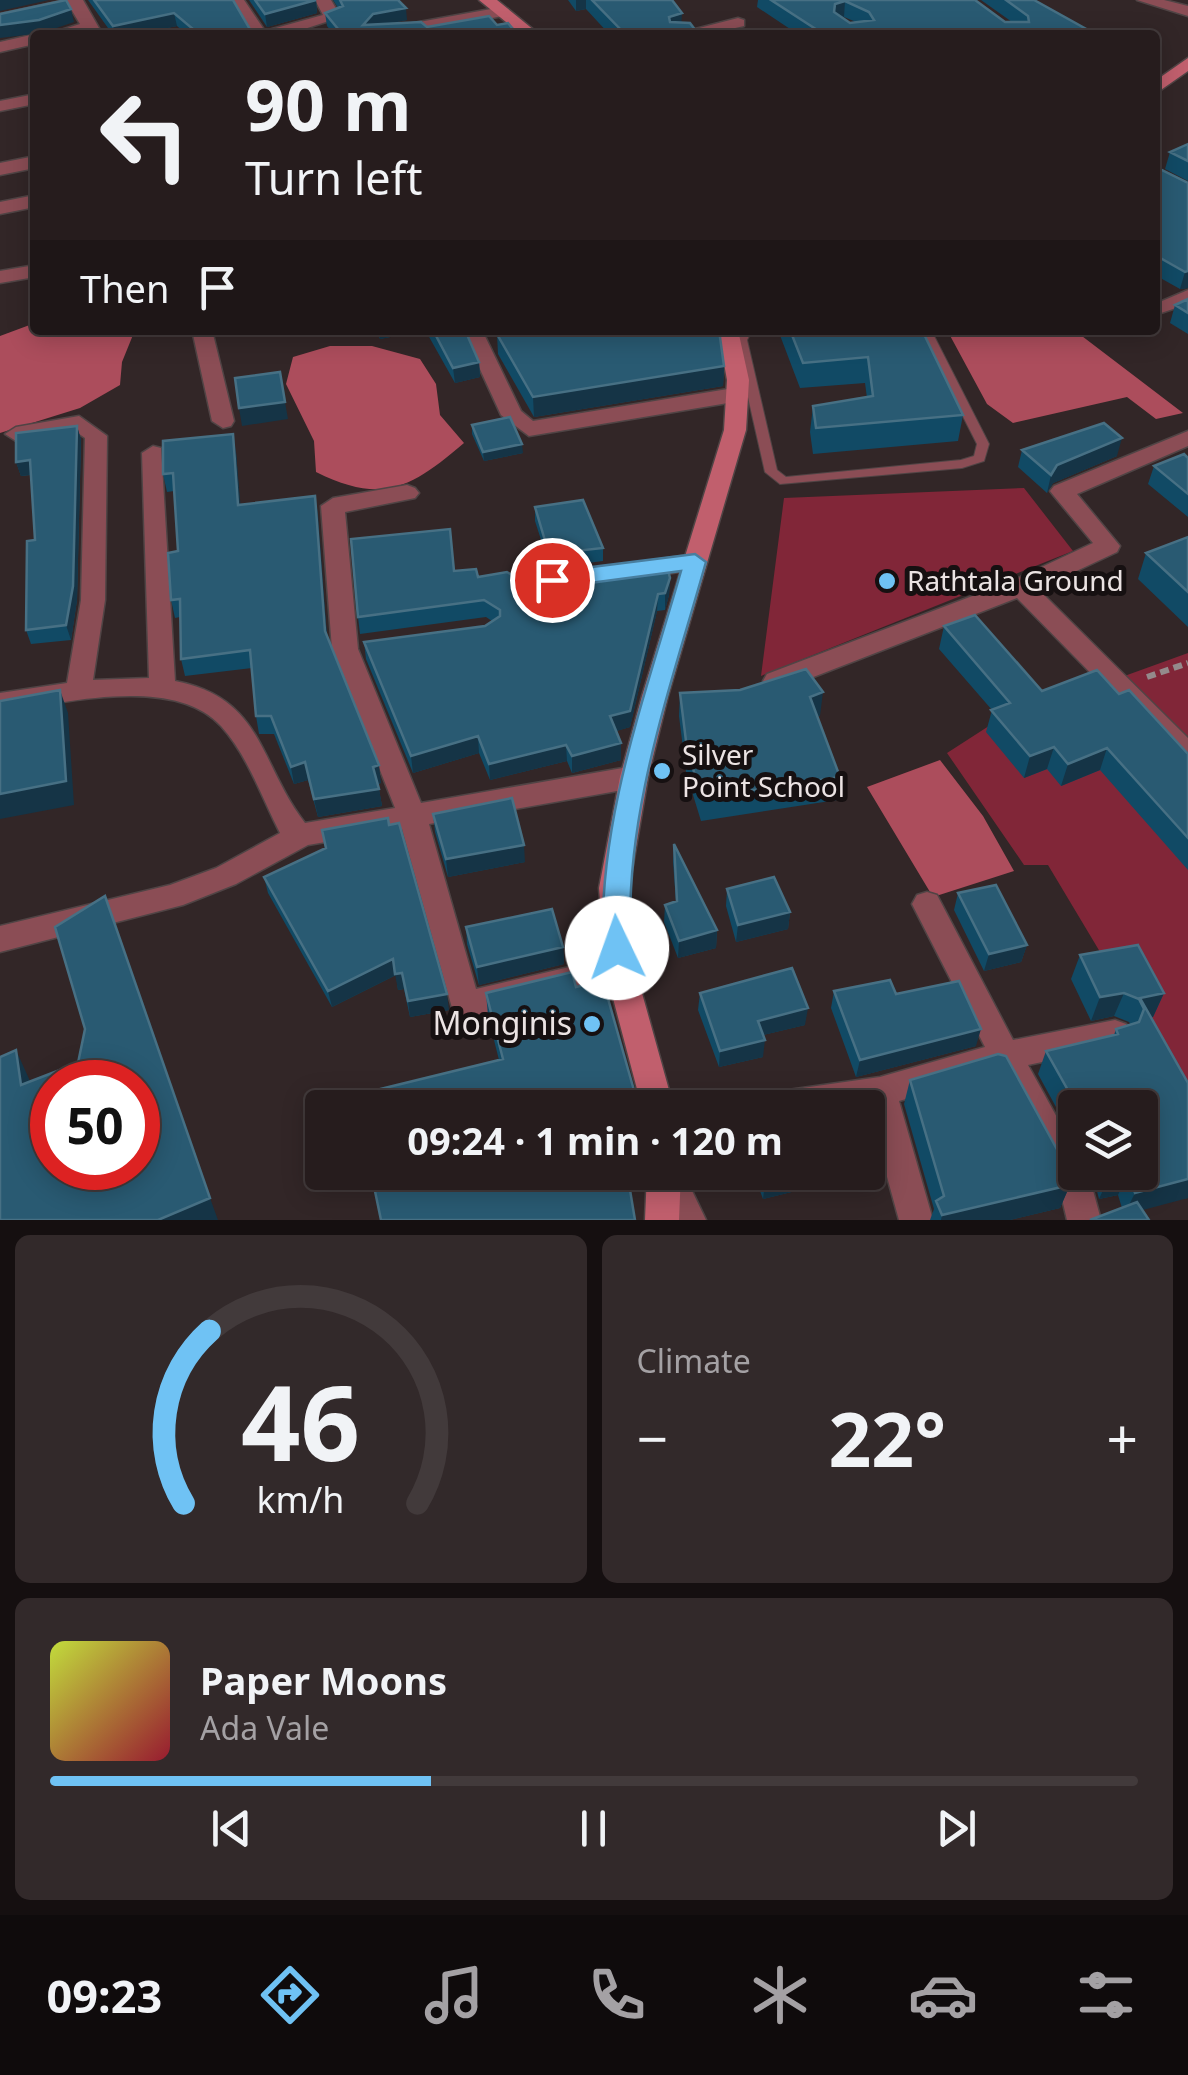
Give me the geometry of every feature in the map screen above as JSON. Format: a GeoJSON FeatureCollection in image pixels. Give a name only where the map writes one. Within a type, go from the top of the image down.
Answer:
{"type":"FeatureCollection","features":[{"type":"Feature","properties":{"kind":"main road"},"geometry":{"type":"LineString","coordinates":[[487,0],[525,30]]}},
{"type":"Feature","properties":{"kind":"main road"},"geometry":{"type":"LineString","coordinates":[[1160,85],[1188,64]]}},
{"type":"Feature","properties":{"kind":"main road"},"geometry":{"type":"LineString","coordinates":[[653,1090],[620,968],[614,888],[634,777],[655,696],[744,394],[729,335]]}},
{"type":"Feature","properties":{"kind":"main road"},"geometry":{"type":"LineString","coordinates":[[662,1220],[664,1190]]}},
{"type":"Feature","properties":{"kind":"street"},"geometry":{"type":"LineString","coordinates":[[236,0],[257,30]]}},
{"type":"Feature","properties":{"kind":"street"},"geometry":{"type":"LineString","coordinates":[[286,30],[332,17],[322,0]]}},
{"type":"Feature","properties":{"kind":"street"},"geometry":{"type":"LineString","coordinates":[[1145,0],[1188,11]]}},
{"type":"Feature","properties":{"kind":"street"},"geometry":{"type":"LineString","coordinates":[[0,19],[76,2],[93,30]]}},
{"type":"Feature","properties":{"kind":"street"},"geometry":{"type":"LineString","coordinates":[[402,30],[502,12]]}},
{"type":"Feature","properties":{"kind":"street"},"geometry":{"type":"LineString","coordinates":[[704,30],[738,23]]}},
{"type":"Feature","properties":{"kind":"street"},"geometry":{"type":"LineString","coordinates":[[0,47],[30,40]]}},
{"type":"Feature","properties":{"kind":"street"},"geometry":{"type":"LineString","coordinates":[[0,106],[30,100]]}},
{"type":"Feature","properties":{"kind":"street"},"geometry":{"type":"LineString","coordinates":[[0,169],[30,163]]}},
{"type":"Feature","properties":{"kind":"street"},"geometry":{"type":"LineString","coordinates":[[0,208],[30,201]]}},
{"type":"Feature","properties":{"kind":"street"},"geometry":{"type":"LineString","coordinates":[[0,278],[30,272]]}},
{"type":"Feature","properties":{"kind":"street"},"geometry":{"type":"LineString","coordinates":[[1160,309],[1188,296]]}},
{"type":"Feature","properties":{"kind":"street"},"geometry":{"type":"LineString","coordinates":[[203,335],[223,421]]}},
{"type":"Feature","properties":{"kind":"street"},"geometry":{"type":"LineString","coordinates":[[474,335],[512,415],[529,429],[744,394]]}},
{"type":"Feature","properties":{"kind":"street"},"geometry":{"type":"LineString","coordinates":[[16,434],[79,423],[96,436],[93,600],[78,693]]}},
{"type":"Feature","properties":{"kind":"street"},"geometry":{"type":"LineString","coordinates":[[760,687],[1021,587],[1108,546],[1062,491],[1188,438]]}},
{"type":"Feature","properties":{"kind":"street"},"geometry":{"type":"LineString","coordinates":[[153,453],[162,688]]}},
{"type":"Feature","properties":{"kind":"street"},"geometry":{"type":"LineString","coordinates":[[407,493],[333,506],[344,648],[412,815],[464,1005],[620,968]]}},
{"type":"Feature","properties":{"kind":"street"},"geometry":{"type":"LineString","coordinates":[[617,573],[695,562]]}},
{"type":"Feature","properties":{"kind":"street"},"geometry":{"type":"LineString","coordinates":[[1021,587],[1188,755]]}},
{"type":"Feature","properties":{"kind":"street"},"geometry":{"type":"LineString","coordinates":[[344,648],[380,644]]}},
{"type":"Feature","properties":{"kind":"street"},"geometry":{"type":"LineString","coordinates":[[0,704],[78,693],[162,688],[218,708],[228,716],[294,830],[302,835]]}},
{"type":"Feature","properties":{"kind":"street"},"geometry":{"type":"LineString","coordinates":[[655,696],[689,699]]}},
{"type":"Feature","properties":{"kind":"street"},"geometry":{"type":"LineString","coordinates":[[0,939],[173,896],[226,876],[302,835],[634,777]]}},
{"type":"Feature","properties":{"kind":"street"},"geometry":{"type":"LineString","coordinates":[[927,904],[958,969],[1075,1182],[1084,1220]]}},
{"type":"Feature","properties":{"kind":"street"},"geometry":{"type":"LineString","coordinates":[[885,1091],[1007,1055],[1115,1034]]}},
{"type":"Feature","properties":{"kind":"street"},"geometry":{"type":"LineString","coordinates":[[885,1110],[916,1220]]}},
{"type":"Feature","properties":{"kind":"street"},"geometry":{"type":"LineString","coordinates":[[674,1190],[689,1220]]}},
{"type":"Feature","properties":{"kind":"lane"},"geometry":{"type":"LineString","coordinates":[[744,335],[744,394],[771,472],[784,481],[962,464],[980,458],[983,444],[928,335]]}},
{"type":"Feature","properties":{"kind":"path"},"geometry":{"type":"LineString","coordinates":[[1121,686],[1188,663]]}},
{"type":"Feature","properties":{"kind":"shaded area"},"geometry":{"type":"Polygon","coordinates":[[[30,325],[30,335],[133,335],[122,362],[120,385],[80,408],[0,433],[0,336],[30,325]]]}},
{"type":"Feature","properties":{"kind":"shaded area"},"geometry":{"type":"Polygon","coordinates":[[[950,335],[1081,335],[1183,413],[1156,419],[1127,397],[1013,423],[987,404],[950,335]]]}},
{"type":"Feature","properties":{"kind":"shaded area"},"geometry":{"type":"Polygon","coordinates":[[[330,346],[372,346],[420,359],[436,384],[440,415],[464,443],[428,471],[395,487],[360,488],[316,472],[314,441],[286,384],[293,357],[330,346]]]}},
{"type":"Feature","properties":{"kind":"shaded area","name":"Rathtala Ground"},"geometry":{"type":"Polygon","coordinates":[[[1024,488],[1073,551],[761,676],[784,498],[1024,488]]]}},
{"type":"Feature","properties":{"kind":"shaded area"},"geometry":{"type":"Polygon","coordinates":[[[1188,653],[1188,1099],[1048,865],[1024,865],[947,753],[992,724],[1188,653]]]}},
{"type":"Feature","properties":{"kind":"shaded area"},"geometry":{"type":"Polygon","coordinates":[[[940,760],[983,816],[1014,871],[933,897],[867,787],[940,760]]]}},
{"type":"Feature","properties":{"kind":"building"},"geometry":{"type":"Polygon","coordinates":[[[66,0],[71,9],[39,20],[0,25],[0,14],[66,0]]]}},
{"type":"Feature","properties":{"kind":"building"},"geometry":{"type":"Polygon","coordinates":[[[94,0],[233,0],[250,30],[194,30],[174,13],[113,26],[94,0]]]}},
{"type":"Feature","properties":{"kind":"building"},"geometry":{"type":"Polygon","coordinates":[[[255,0],[316,0],[265,14],[255,0]]]}},
{"type":"Feature","properties":{"kind":"building"},"geometry":{"type":"Polygon","coordinates":[[[340,0],[398,0],[406,8],[373,14],[363,25],[421,22],[427,27],[489,16],[497,25],[508,23],[514,30],[339,30],[325,13],[343,6],[340,0]]]}},
{"type":"Feature","properties":{"kind":"building"},"geometry":{"type":"Polygon","coordinates":[[[592,0],[672,0],[682,13],[669,17],[670,22],[690,23],[695,30],[621,30],[592,0]]]}},
{"type":"Feature","properties":{"kind":"building"},"geometry":{"type":"Polygon","coordinates":[[[771,0],[975,0],[1005,22],[1029,22],[1028,16],[1006,0],[1034,0],[1088,30],[817,30],[771,0]],[[845,1],[835,4],[834,12],[850,23],[874,20],[869,12],[845,1]]]}},
{"type":"Feature","properties":{"kind":"building"},"geometry":{"type":"Polygon","coordinates":[[[1188,144],[1188,161],[1170,152],[1188,144]]]}},
{"type":"Feature","properties":{"kind":"building"},"geometry":{"type":"Polygon","coordinates":[[[1160,169],[1188,183],[1185,272],[1160,258],[1160,169]]]}},
{"type":"Feature","properties":{"kind":"building"},"geometry":{"type":"Polygon","coordinates":[[[1188,299],[1188,313],[1175,305],[1188,299]]]}},
{"type":"Feature","properties":{"kind":"building"},"geometry":{"type":"Polygon","coordinates":[[[436,335],[467,335],[479,362],[453,368],[436,335]]]}},
{"type":"Feature","properties":{"kind":"building"},"geometry":{"type":"Polygon","coordinates":[[[498,335],[720,335],[724,366],[533,397],[498,335]]]}},
{"type":"Feature","properties":{"kind":"building"},"geometry":{"type":"Polygon","coordinates":[[[792,335],[924,335],[963,415],[816,428],[813,406],[873,396],[868,357],[803,363],[792,335]]]}},
{"type":"Feature","properties":{"kind":"building"},"geometry":{"type":"Polygon","coordinates":[[[280,372],[285,402],[239,408],[235,378],[280,372]]]}},
{"type":"Feature","properties":{"kind":"building"},"geometry":{"type":"Polygon","coordinates":[[[510,417],[522,444],[483,452],[472,425],[510,417]]]}},
{"type":"Feature","properties":{"kind":"building"},"geometry":{"type":"Polygon","coordinates":[[[1104,423],[1122,438],[1057,465],[1051,475],[1022,450],[1104,423]]]}},
{"type":"Feature","properties":{"kind":"building"},"geometry":{"type":"Polygon","coordinates":[[[77,426],[73,586],[66,625],[26,630],[27,541],[35,540],[30,460],[16,462],[16,433],[77,426]]]}},
{"type":"Feature","properties":{"kind":"building"},"geometry":{"type":"Polygon","coordinates":[[[233,434],[238,505],[315,496],[325,631],[379,765],[373,767],[379,789],[314,799],[305,762],[291,767],[271,716],[256,716],[250,650],[181,659],[180,599],[171,600],[168,553],[178,551],[173,473],[163,474],[163,441],[233,434]]]}},
{"type":"Feature","properties":{"kind":"building"},"geometry":{"type":"Polygon","coordinates":[[[1184,454],[1188,458],[1188,494],[1154,466],[1184,454]]]}},
{"type":"Feature","properties":{"kind":"building"},"geometry":{"type":"Polygon","coordinates":[[[583,500],[603,548],[549,554],[535,507],[583,500]]]}},
{"type":"Feature","properties":{"kind":"building"},"geometry":{"type":"Polygon","coordinates":[[[450,529],[454,571],[476,569],[478,577],[507,572],[520,580],[666,562],[670,578],[665,593],[658,594],[630,711],[610,716],[621,743],[572,756],[566,745],[489,764],[478,736],[411,756],[364,642],[485,626],[500,616],[500,610],[484,600],[358,617],[351,539],[450,529]]]}},
{"type":"Feature","properties":{"kind":"building"},"geometry":{"type":"Polygon","coordinates":[[[1188,537],[1188,592],[1146,553],[1188,537]]]}},
{"type":"Feature","properties":{"kind":"building"},"geometry":{"type":"Polygon","coordinates":[[[975,615],[1042,691],[1097,670],[1119,694],[1129,690],[1188,754],[1188,838],[1107,748],[1068,764],[1054,747],[1030,756],[991,710],[1010,703],[944,626],[975,615]]]}},
{"type":"Feature","properties":{"kind":"building"},"geometry":{"type":"Polygon","coordinates":[[[806,669],[823,692],[810,697],[840,777],[702,798],[687,749],[680,693],[740,690],[806,669]]]}},
{"type":"Feature","properties":{"kind":"building"},"geometry":{"type":"Polygon","coordinates":[[[60,690],[66,781],[0,794],[0,701],[60,690]]]}},
{"type":"Feature","properties":{"kind":"building"},"geometry":{"type":"Polygon","coordinates":[[[512,798],[524,845],[446,859],[433,814],[512,798]]]}},
{"type":"Feature","properties":{"kind":"building"},"geometry":{"type":"Polygon","coordinates":[[[388,818],[389,825],[399,823],[447,994],[408,1001],[402,973],[395,974],[393,959],[328,991],[264,877],[326,848],[322,830],[388,818]]]}},
{"type":"Feature","properties":{"kind":"building"},"geometry":{"type":"Polygon","coordinates":[[[674,844],[717,930],[679,941],[665,905],[677,901],[674,844]]]}},
{"type":"Feature","properties":{"kind":"building"},"geometry":{"type":"Polygon","coordinates":[[[774,877],[790,912],[738,925],[727,889],[774,877]]]}},
{"type":"Feature","properties":{"kind":"building"},"geometry":{"type":"Polygon","coordinates":[[[996,885],[1027,945],[989,954],[958,893],[996,885]]]}},
{"type":"Feature","properties":{"kind":"building"},"geometry":{"type":"Polygon","coordinates":[[[105,896],[210,1198],[158,1220],[0,1220],[0,1057],[16,1050],[21,1085],[30,1082],[30,1190],[160,1190],[160,1060],[79,1060],[85,1029],[55,927],[105,896]]]}},
{"type":"Feature","properties":{"kind":"building"},"geometry":{"type":"Polygon","coordinates":[[[552,909],[563,947],[477,967],[466,927],[552,909]]]}},
{"type":"Feature","properties":{"kind":"building"},"geometry":{"type":"Polygon","coordinates":[[[1138,945],[1164,993],[1140,998],[1188,1083],[1188,1179],[1158,1187],[1158,1090],[1068,1090],[1046,1051],[1118,1034],[1116,1029],[1139,1022],[1144,1009],[1139,999],[1124,993],[1100,997],[1080,955],[1138,945]]]}},
{"type":"Feature","properties":{"kind":"building"},"geometry":{"type":"Polygon","coordinates":[[[792,968],[808,1008],[758,1021],[765,1040],[720,1051],[700,993],[792,968]]]}},
{"type":"Feature","properties":{"kind":"building"},"geometry":{"type":"Polygon","coordinates":[[[572,972],[576,987],[603,981],[634,1090],[376,1090],[503,1059],[486,993],[572,972]]]}},
{"type":"Feature","properties":{"kind":"building"},"geometry":{"type":"Polygon","coordinates":[[[890,980],[896,994],[959,981],[981,1029],[860,1060],[834,991],[890,980]]]}},
{"type":"Feature","properties":{"kind":"building"},"geometry":{"type":"Polygon","coordinates":[[[998,1054],[1006,1056],[1058,1151],[1058,1188],[942,1215],[936,1201],[944,1196],[910,1080],[998,1054]]]}},
{"type":"Feature","properties":{"kind":"building"},"geometry":{"type":"Polygon","coordinates":[[[375,1190],[630,1190],[635,1220],[381,1220],[375,1190]]]}},
{"type":"Feature","properties":{"kind":"building"},"geometry":{"type":"Polygon","coordinates":[[[1137,1202],[1149,1220],[1090,1220],[1137,1202]]]}},
{"type":"Feature","properties":{"kind":"place","name":"Rathtala Ground"},"geometry":{"type":"Point","coordinates":[887,581]}},
{"type":"Feature","properties":{"kind":"place","name":"Silver Point School"},"geometry":{"type":"Point","coordinates":[662,771]}},
{"type":"Feature","properties":{"kind":"place","name":"Monginis"},"geometry":{"type":"Point","coordinates":[592,1024]}},
{"type":"Feature","properties":{"kind":"route"},"geometry":{"type":"LineString","coordinates":[[552,580],[695,562],[634,777],[614,888],[617,948]]}}]}
